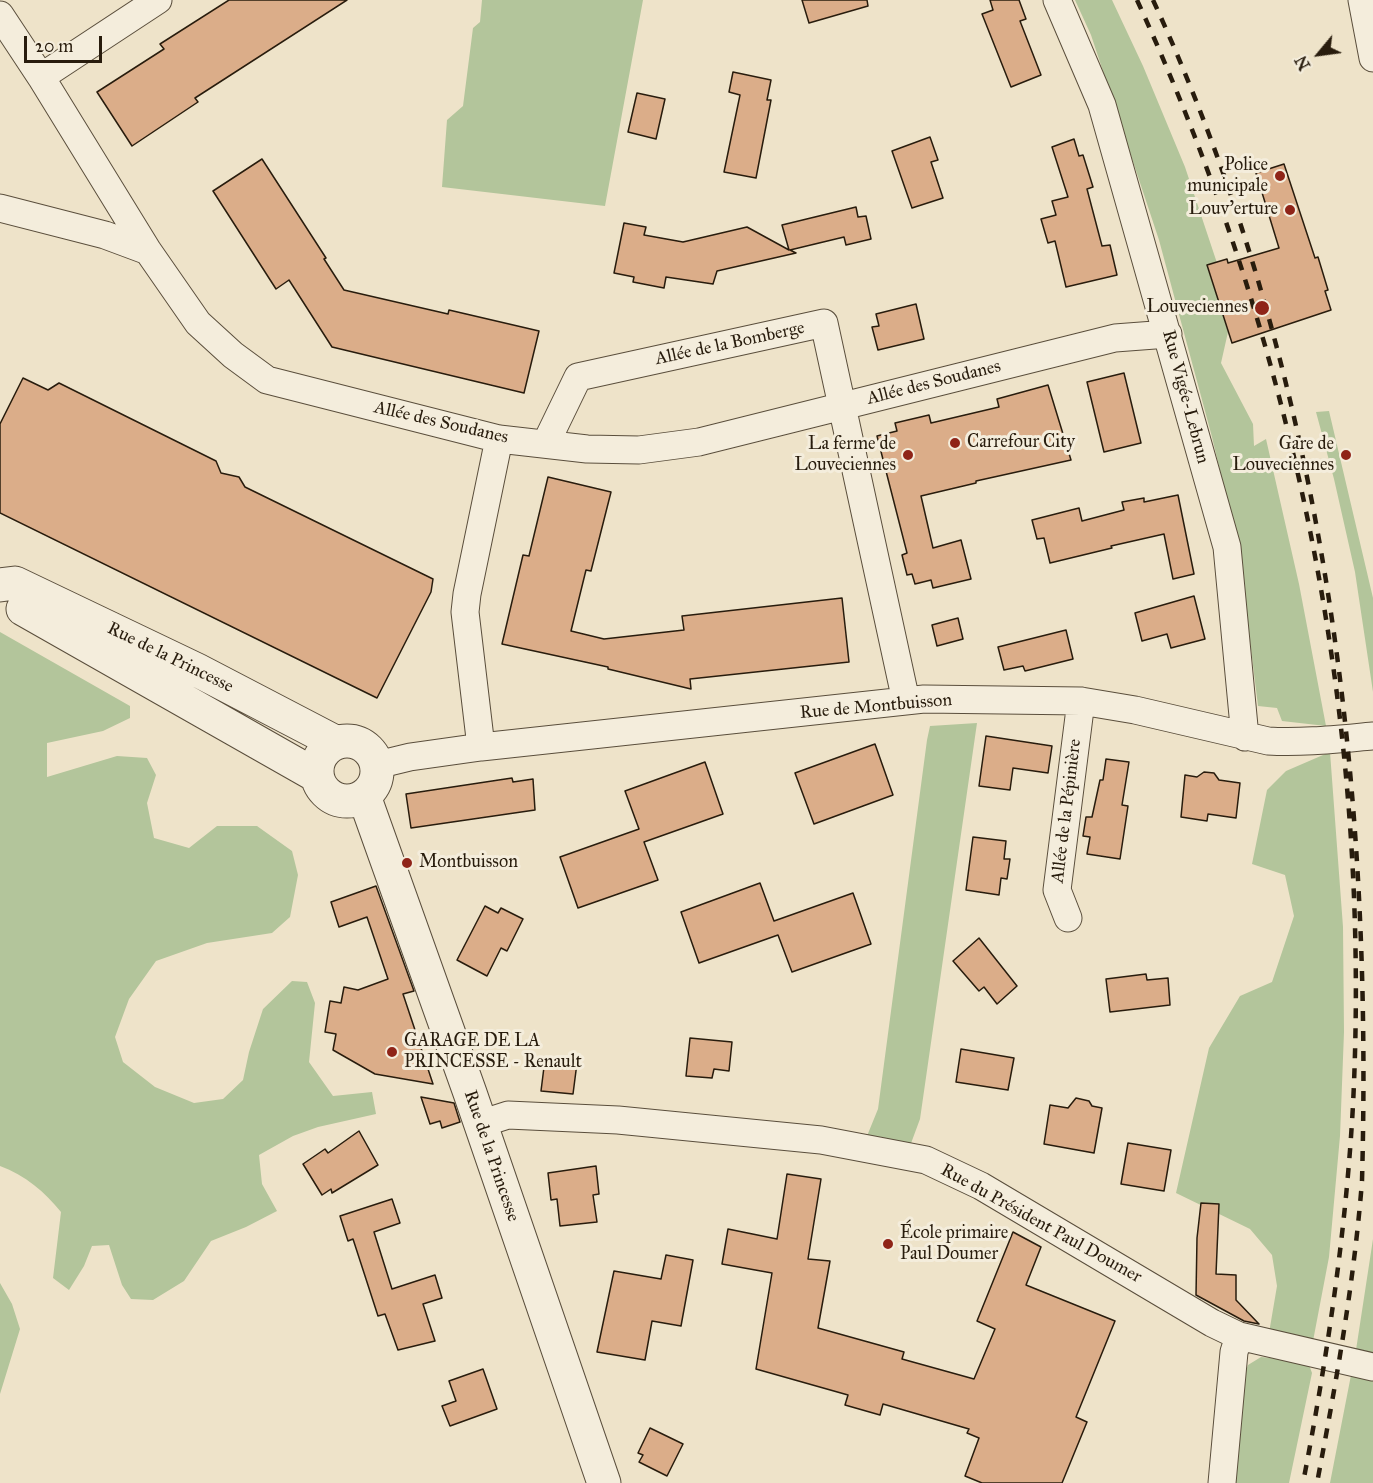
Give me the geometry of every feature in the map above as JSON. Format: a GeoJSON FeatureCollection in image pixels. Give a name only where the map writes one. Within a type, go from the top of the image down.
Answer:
{"type":"FeatureCollection","features":[{"type":"Feature","properties":{"kind":"street"},"geometry":{"type":"LineString","coordinates":[[41,77],[158,0]]}},
{"type":"Feature","properties":{"kind":"street","name":"Rue Vigée-Lebrun"},"geometry":{"type":"LineString","coordinates":[[1057,0],[1102,105],[1227,547],[1245,736]]}},
{"type":"Feature","properties":{"kind":"street"},"geometry":{"type":"LineString","coordinates":[[1362,0],[1373,58]]}},
{"type":"Feature","properties":{"kind":"street","name":"Allée des Soudanes"},"geometry":{"type":"LineString","coordinates":[[0,15],[41,77],[147,251],[198,323],[233,355],[267,380],[499,439],[587,449],[639,450],[699,442],[1115,338],[1168,334]]}},
{"type":"Feature","properties":{"kind":"street"},"geometry":{"type":"LineString","coordinates":[[0,208],[105,235],[147,251]]}},
{"type":"Feature","properties":{"kind":"street","name":"Allée de la Bomberge"},"geometry":{"type":"LineString","coordinates":[[546,443],[578,377],[824,323],[906,701]]}},
{"type":"Feature","properties":{"kind":"street"},"geometry":{"type":"LineString","coordinates":[[481,747],[465,612],[499,439]]}},
{"type":"Feature","properties":{"kind":"street","name":"Rue de la Princesse"},"geometry":{"type":"LineString","coordinates":[[317,776],[9,601],[1,586],[15,583],[336,742]]}},
{"type":"Feature","properties":{"kind":"street"},"geometry":{"type":"LineString","coordinates":[[222,722],[238,692]]}},
{"type":"Feature","properties":{"kind":"street","name":"Rue de Montbuisson"},"geometry":{"type":"LineString","coordinates":[[377,765],[410,757],[481,747],[906,701],[1080,701],[1135,710],[1245,736],[1287,742],[1373,736]]}},
{"type":"Feature","properties":{"kind":"street","name":"Allée de la Pépinière"},"geometry":{"type":"LineString","coordinates":[[1068,918],[1057,890],[1080,701]]}},
{"type":"Feature","properties":{"kind":"street"},"geometry":{"type":"LineString","coordinates":[[353,741],[361,744],[369,749],[377,765],[378,774],[375,782],[364,796],[355,800],[335,799],[327,794],[320,786],[317,776],[318,760],[322,752],[336,742],[353,741]]}},
{"type":"Feature","properties":{"kind":"street","name":"Rue de la Princesse"},"geometry":{"type":"LineString","coordinates":[[364,796],[604,1483]]}},
{"type":"Feature","properties":{"kind":"street","name":"Rue du Président Paul Doumer"},"geometry":{"type":"LineString","coordinates":[[480,1124],[508,1114],[618,1120],[820,1140],[926,1160],[981,1186],[1212,1323],[1239,1336],[1373,1367]]}},
{"type":"Feature","properties":{"kind":"street"},"geometry":{"type":"LineString","coordinates":[[1222,1483],[1234,1352],[1239,1336]]}},
{"type":"Feature","properties":{"kind":"green space"},"geometry":{"type":"Polygon","coordinates":[[[482,0],[643,0],[605,206],[442,187],[447,120],[463,106],[473,28],[480,22],[482,0]]]}},
{"type":"Feature","properties":{"kind":"green space"},"geometry":{"type":"Polygon","coordinates":[[[1075,0],[1112,0],[1143,66],[1185,167],[1217,263],[1207,266],[1228,332],[1221,363],[1253,424],[1254,446],[1266,439],[1299,584],[1326,726],[1282,721],[1277,708],[1258,706],[1239,552],[1212,437],[1159,240],[1091,35],[1075,0]]]}},
{"type":"Feature","properties":{"kind":"green space"},"geometry":{"type":"Polygon","coordinates":[[[1329,411],[1373,598],[1373,692],[1355,572],[1316,412],[1329,411]]]}},
{"type":"Feature","properties":{"kind":"green space"},"geometry":{"type":"Polygon","coordinates":[[[0,632],[130,706],[130,718],[103,731],[47,743],[47,777],[117,756],[147,758],[156,775],[147,803],[154,838],[189,848],[217,826],[257,826],[292,851],[298,875],[290,917],[272,933],[207,943],[156,961],[129,999],[115,1037],[123,1062],[155,1087],[194,1103],[223,1099],[243,1080],[249,1052],[263,1009],[292,981],[307,982],[315,1003],[309,1062],[333,1096],[372,1092],[376,1114],[318,1127],[293,1136],[259,1155],[262,1184],[277,1211],[211,1241],[184,1281],[153,1300],[131,1299],[122,1285],[109,1245],[92,1246],[84,1266],[69,1290],[53,1278],[61,1212],[34,1185],[0,1166],[0,632]]]}},
{"type":"Feature","properties":{"kind":"green space"},"geometry":{"type":"Polygon","coordinates":[[[977,723],[920,1119],[910,1146],[867,1136],[878,1109],[927,740],[930,726],[977,723]]]}},
{"type":"Feature","properties":{"kind":"green space"},"geometry":{"type":"Polygon","coordinates":[[[1330,752],[1343,927],[1344,1032],[1340,1136],[1329,1257],[1313,1341],[1269,1333],[1277,1286],[1272,1255],[1250,1229],[1176,1193],[1209,1048],[1240,996],[1272,982],[1294,916],[1285,875],[1252,864],[1267,790],[1286,771],[1330,752]]]}},
{"type":"Feature","properties":{"kind":"green space"},"geometry":{"type":"Polygon","coordinates":[[[1373,1239],[1373,1353],[1356,1350],[1373,1239]]]}},
{"type":"Feature","properties":{"kind":"green space"},"geometry":{"type":"Polygon","coordinates":[[[0,1283],[12,1304],[20,1329],[0,1394],[0,1283]]]}},
{"type":"Feature","properties":{"kind":"green space"},"geometry":{"type":"Polygon","coordinates":[[[1261,1357],[1308,1362],[1312,1373],[1289,1483],[1229,1483],[1239,1389],[1248,1365],[1261,1357]]]}},
{"type":"Feature","properties":{"kind":"green space"},"geometry":{"type":"Polygon","coordinates":[[[1352,1370],[1373,1375],[1373,1483],[1330,1483],[1352,1370]]]}},
{"type":"Feature","properties":{"kind":"building"},"geometry":{"type":"Polygon","coordinates":[[[229,0],[347,0],[195,98],[198,102],[132,146],[97,92],[164,49],[160,44],[229,0]]]}},
{"type":"Feature","properties":{"kind":"building"},"geometry":{"type":"Polygon","coordinates":[[[802,0],[867,0],[868,6],[809,23],[802,0]]]}},
{"type":"Feature","properties":{"kind":"building"},"geometry":{"type":"Polygon","coordinates":[[[990,0],[1019,0],[1026,19],[1020,21],[1041,75],[1011,87],[982,14],[993,10],[990,0]]]}},
{"type":"Feature","properties":{"kind":"building"},"geometry":{"type":"Polygon","coordinates":[[[733,72],[771,80],[767,100],[771,100],[756,178],[724,172],[740,95],[729,92],[733,72]]]}},
{"type":"Feature","properties":{"kind":"building"},"geometry":{"type":"Polygon","coordinates":[[[637,93],[665,99],[656,139],[628,132],[637,93]]]}},
{"type":"Feature","properties":{"kind":"building"},"geometry":{"type":"Polygon","coordinates":[[[930,137],[938,160],[931,162],[943,198],[912,208],[892,151],[930,137]]]}},
{"type":"Feature","properties":{"kind":"building"},"geometry":{"type":"Polygon","coordinates":[[[1074,139],[1079,156],[1083,155],[1093,187],[1087,189],[1102,246],[1110,245],[1117,275],[1066,287],[1055,241],[1048,243],[1041,219],[1056,215],[1052,201],[1068,197],[1052,147],[1074,139]]]}},
{"type":"Feature","properties":{"kind":"building"},"geometry":{"type":"Polygon","coordinates":[[[262,159],[344,290],[448,314],[449,310],[539,331],[524,393],[332,347],[289,280],[276,289],[213,191],[262,159]]]}},
{"type":"Feature","properties":{"kind":"building"},"geometry":{"type":"Polygon","coordinates":[[[1284,164],[1315,258],[1318,257],[1328,290],[1325,291],[1331,310],[1232,343],[1207,265],[1227,259],[1228,263],[1279,248],[1256,173],[1284,164]]]}},
{"type":"Feature","properties":{"kind":"building"},"geometry":{"type":"Polygon","coordinates":[[[856,207],[858,217],[866,216],[871,239],[846,245],[844,237],[790,250],[796,253],[717,271],[713,284],[666,277],[664,288],[633,282],[634,277],[614,273],[624,223],[646,227],[644,235],[683,242],[747,227],[789,250],[782,225],[856,207]]]}},
{"type":"Feature","properties":{"kind":"building"},"geometry":{"type":"Polygon","coordinates":[[[916,304],[924,339],[878,350],[872,327],[879,326],[876,314],[916,304]]]}},
{"type":"Feature","properties":{"kind":"building"},"geometry":{"type":"Polygon","coordinates":[[[1124,373],[1141,443],[1104,452],[1087,382],[1124,373]]]}},
{"type":"Feature","properties":{"kind":"building"},"geometry":{"type":"Polygon","coordinates":[[[23,378],[48,390],[59,383],[216,461],[221,473],[239,477],[245,487],[433,579],[431,592],[377,698],[0,513],[0,424],[23,378]]]}},
{"type":"Feature","properties":{"kind":"building"},"geometry":{"type":"Polygon","coordinates":[[[1048,385],[1071,460],[921,496],[933,548],[961,540],[971,579],[933,588],[931,580],[915,584],[912,574],[907,575],[902,555],[907,553],[877,436],[897,431],[895,423],[929,415],[931,423],[999,407],[997,399],[1048,385]]]}},
{"type":"Feature","properties":{"kind":"building"},"geometry":{"type":"Polygon","coordinates":[[[548,477],[611,492],[591,571],[586,570],[571,631],[604,639],[684,630],[682,616],[842,598],[849,662],[690,679],[691,689],[608,669],[608,667],[502,644],[523,555],[529,556],[548,477]]]}},
{"type":"Feature","properties":{"kind":"building"},"geometry":{"type":"Polygon","coordinates":[[[1178,495],[1194,574],[1173,579],[1164,534],[1050,563],[1044,538],[1037,539],[1032,520],[1079,508],[1082,521],[1124,510],[1122,502],[1144,498],[1144,502],[1178,495]]]}},
{"type":"Feature","properties":{"kind":"building"},"geometry":{"type":"Polygon","coordinates":[[[1194,596],[1205,639],[1171,648],[1167,634],[1142,641],[1135,613],[1194,596]]]}},
{"type":"Feature","properties":{"kind":"building"},"geometry":{"type":"Polygon","coordinates":[[[958,618],[963,639],[937,646],[932,625],[958,618]]]}},
{"type":"Feature","properties":{"kind":"building"},"geometry":{"type":"Polygon","coordinates":[[[1066,630],[1073,659],[1025,671],[1023,666],[1004,670],[998,647],[1066,630]]]}},
{"type":"Feature","properties":{"kind":"building"},"geometry":{"type":"Polygon","coordinates":[[[986,736],[1052,746],[1048,773],[1013,768],[1010,790],[979,786],[986,736]]]}},
{"type":"Feature","properties":{"kind":"building"},"geometry":{"type":"Polygon","coordinates":[[[875,744],[893,795],[814,824],[795,773],[875,744]]]}},
{"type":"Feature","properties":{"kind":"building"},"geometry":{"type":"Polygon","coordinates":[[[1106,759],[1129,762],[1122,805],[1128,806],[1120,859],[1087,854],[1090,837],[1083,836],[1086,817],[1092,817],[1100,780],[1103,780],[1106,759]]]}},
{"type":"Feature","properties":{"kind":"building"},"geometry":{"type":"Polygon","coordinates":[[[705,762],[723,814],[644,842],[658,880],[578,908],[560,857],[639,829],[625,791],[705,762]]]}},
{"type":"Feature","properties":{"kind":"building"},"geometry":{"type":"Polygon","coordinates":[[[1204,772],[1214,773],[1219,780],[1240,783],[1236,818],[1208,814],[1207,821],[1181,817],[1185,775],[1197,777],[1204,772]]]}},
{"type":"Feature","properties":{"kind":"building"},"geometry":{"type":"Polygon","coordinates":[[[512,778],[513,782],[533,779],[535,810],[411,828],[406,794],[512,778]]]}},
{"type":"Feature","properties":{"kind":"building"},"geometry":{"type":"Polygon","coordinates":[[[973,837],[1006,841],[1004,859],[1010,859],[1007,879],[1001,878],[999,895],[966,890],[973,837]]]}},
{"type":"Feature","properties":{"kind":"building"},"geometry":{"type":"Polygon","coordinates":[[[760,883],[774,921],[853,893],[871,944],[792,972],[778,935],[699,963],[681,912],[760,883]]]}},
{"type":"Feature","properties":{"kind":"building"},"geometry":{"type":"Polygon","coordinates":[[[376,886],[414,991],[403,994],[433,1084],[375,1074],[333,1050],[336,1034],[325,1032],[330,1001],[341,1003],[344,987],[358,990],[388,979],[367,917],[339,927],[331,902],[376,886]]]}},
{"type":"Feature","properties":{"kind":"building"},"geometry":{"type":"Polygon","coordinates":[[[485,906],[498,913],[501,908],[523,919],[507,951],[501,948],[487,976],[457,960],[485,906]]]}},
{"type":"Feature","properties":{"kind":"building"},"geometry":{"type":"Polygon","coordinates":[[[979,938],[1017,986],[997,1004],[984,987],[979,991],[953,961],[979,938]]]}},
{"type":"Feature","properties":{"kind":"building"},"geometry":{"type":"Polygon","coordinates":[[[1146,974],[1147,980],[1168,978],[1170,1005],[1110,1012],[1106,979],[1146,974]]]}},
{"type":"Feature","properties":{"kind":"building"},"geometry":{"type":"Polygon","coordinates":[[[690,1038],[732,1042],[729,1071],[714,1069],[712,1078],[686,1076],[690,1038]]]}},
{"type":"Feature","properties":{"kind":"building"},"geometry":{"type":"Polygon","coordinates":[[[961,1049],[1014,1058],[1008,1090],[956,1082],[961,1049]]]}},
{"type":"Feature","properties":{"kind":"building"},"geometry":{"type":"Polygon","coordinates":[[[545,1059],[577,1063],[573,1094],[541,1091],[545,1059]]]}},
{"type":"Feature","properties":{"kind":"building"},"geometry":{"type":"Polygon","coordinates":[[[421,1097],[454,1103],[460,1122],[442,1128],[440,1121],[430,1124],[421,1097]]]}},
{"type":"Feature","properties":{"kind":"building"},"geometry":{"type":"Polygon","coordinates":[[[1076,1098],[1089,1101],[1092,1106],[1102,1108],[1094,1153],[1044,1144],[1050,1105],[1068,1108],[1076,1098]]]}},
{"type":"Feature","properties":{"kind":"building"},"geometry":{"type":"Polygon","coordinates":[[[359,1131],[378,1165],[332,1193],[331,1189],[322,1195],[303,1164],[325,1149],[328,1153],[359,1131]]]}},
{"type":"Feature","properties":{"kind":"building"},"geometry":{"type":"Polygon","coordinates":[[[1128,1143],[1171,1150],[1164,1191],[1121,1184],[1128,1143]]]}},
{"type":"Feature","properties":{"kind":"building"},"geometry":{"type":"Polygon","coordinates":[[[596,1166],[599,1194],[593,1195],[597,1222],[560,1226],[557,1199],[551,1200],[548,1173],[596,1166]]]}},
{"type":"Feature","properties":{"kind":"building"},"geometry":{"type":"Polygon","coordinates":[[[787,1174],[821,1179],[808,1259],[830,1261],[818,1328],[904,1352],[902,1359],[974,1379],[995,1329],[977,1321],[1013,1232],[1041,1247],[1026,1285],[1115,1321],[1076,1417],[1087,1422],[1062,1483],[982,1483],[965,1476],[979,1438],[967,1433],[969,1429],[883,1404],[880,1415],[845,1405],[848,1395],[756,1369],[772,1273],[722,1264],[728,1229],[777,1239],[787,1174]]]}},
{"type":"Feature","properties":{"kind":"building"},"geometry":{"type":"Polygon","coordinates":[[[392,1199],[400,1223],[374,1232],[392,1289],[435,1275],[442,1298],[423,1304],[435,1341],[398,1350],[385,1314],[378,1316],[353,1239],[348,1241],[340,1216],[392,1199]]]}},
{"type":"Feature","properties":{"kind":"building"},"geometry":{"type":"Polygon","coordinates":[[[1201,1203],[1219,1204],[1216,1274],[1236,1275],[1236,1300],[1259,1324],[1244,1321],[1196,1295],[1197,1238],[1201,1203]]]}},
{"type":"Feature","properties":{"kind":"building"},"geometry":{"type":"Polygon","coordinates":[[[666,1255],[693,1260],[681,1326],[652,1321],[645,1360],[597,1352],[614,1271],[661,1279],[666,1255]]]}},
{"type":"Feature","properties":{"kind":"building"},"geometry":{"type":"Polygon","coordinates":[[[483,1369],[497,1409],[450,1426],[442,1406],[456,1401],[449,1381],[483,1369]]]}},
{"type":"Feature","properties":{"kind":"building"},"geometry":{"type":"Polygon","coordinates":[[[650,1428],[683,1444],[667,1476],[639,1462],[643,1455],[638,1453],[650,1428]]]}},
{"type":"Feature","properties":{"kind":"railway"},"geometry":{"type":"LineString","coordinates":[[1137,0],[1193,131],[1240,265],[1280,401],[1312,539],[1335,679],[1350,820],[1356,962],[1353,1105],[1346,1200],[1334,1295],[1303,1483]]}},
{"type":"Feature","properties":{"kind":"railway"},"geometry":{"type":"LineString","coordinates":[[1153,0],[1211,140],[1259,284],[1297,429],[1325,577],[1346,726],[1358,877],[1363,1029],[1362,1181],[1349,1295],[1317,1483]]}},
{"type":"Feature","properties":{"kind":"place","name":"Police municipale"},"geometry":{"type":"Point","coordinates":[1280,176]}},
{"type":"Feature","properties":{"kind":"place","name":"Louv'erture"},"geometry":{"type":"Point","coordinates":[1290,210]}},
{"type":"Feature","properties":{"kind":"place","name":"Louveciennes"},"geometry":{"type":"Point","coordinates":[1262,308]}},
{"type":"Feature","properties":{"kind":"place","name":"Carrefour City"},"geometry":{"type":"Point","coordinates":[955,443]}},
{"type":"Feature","properties":{"kind":"place","name":"La ferme de Louveciennes"},"geometry":{"type":"Point","coordinates":[908,455]}},
{"type":"Feature","properties":{"kind":"place","name":"Gare de Louveciennes"},"geometry":{"type":"Point","coordinates":[1346,455]}},
{"type":"Feature","properties":{"kind":"place","name":"Montbuisson"},"geometry":{"type":"Point","coordinates":[407,863]}},
{"type":"Feature","properties":{"kind":"place","name":"GARAGE DE LA PRINCESSE - Renault"},"geometry":{"type":"Point","coordinates":[392,1052]}},
{"type":"Feature","properties":{"kind":"place","name":"École primaire Paul Doumer"},"geometry":{"type":"Point","coordinates":[888,1244]}}]}
